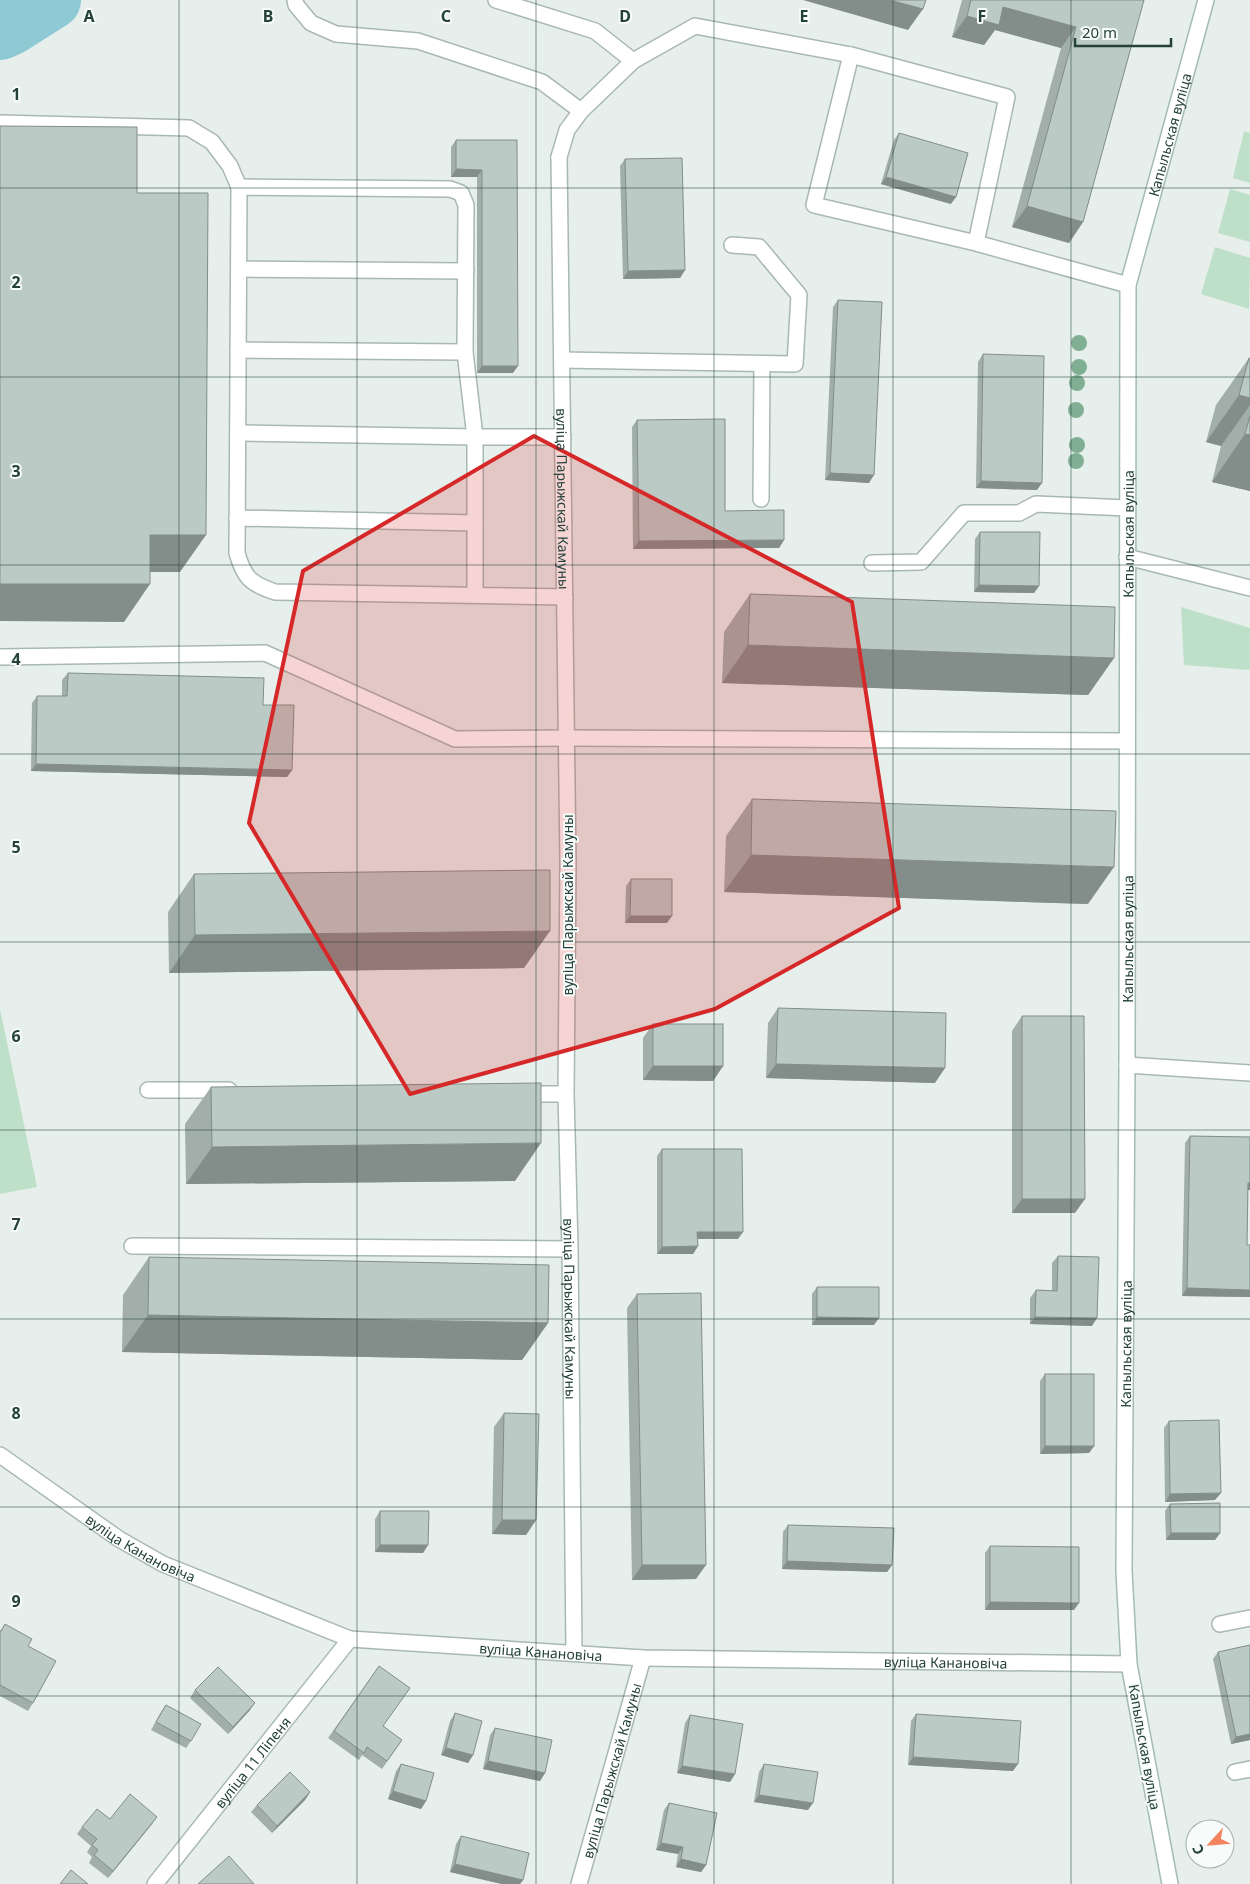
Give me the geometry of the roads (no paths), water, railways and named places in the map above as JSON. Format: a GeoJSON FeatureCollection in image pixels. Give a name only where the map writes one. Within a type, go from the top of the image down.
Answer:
{"type":"FeatureCollection","features":[{"type":"Feature","properties":{"kind":"street"},"geometry":{"type":"LineString","coordinates":[[295,0],[296,5],[310,23],[336,34],[418,42],[542,82],[581,110]]}},
{"type":"Feature","properties":{"kind":"street"},"geometry":{"type":"LineString","coordinates":[[496,0],[595,32],[633,61]]}},
{"type":"Feature","properties":{"kind":"street","name":"Капыльская вуліца"},"geometry":{"type":"LineString","coordinates":[[1170,1884],[1130,1664],[1124,1571],[1128,285],[1206,0]]}},
{"type":"Feature","properties":{"kind":"street","name":"вуліца Парыжскай Камуны"},"geometry":{"type":"LineString","coordinates":[[574,1652],[570,1249],[566,1094],[568,864],[558,157],[567,130],[581,110],[633,61],[696,26],[850,55],[1006,97],[976,243]]}},
{"type":"Feature","properties":{"kind":"street"},"geometry":{"type":"LineString","coordinates":[[850,55],[814,205],[976,243],[1128,285]]}},
{"type":"Feature","properties":{"kind":"street"},"geometry":{"type":"LineString","coordinates":[[0,123],[189,128],[212,142],[230,166],[239,187],[237,553],[242,571],[256,586],[275,592],[565,596]]}},
{"type":"Feature","properties":{"kind":"street"},"geometry":{"type":"LineString","coordinates":[[239,187],[450,189],[461,193],[466,205],[465,352],[475,437],[475,595]]}},
{"type":"Feature","properties":{"kind":"street"},"geometry":{"type":"LineString","coordinates":[[562,360],[795,364],[799,295],[759,247],[732,246]]}},
{"type":"Feature","properties":{"kind":"street"},"geometry":{"type":"LineString","coordinates":[[239,269],[466,270]]}},
{"type":"Feature","properties":{"kind":"street"},"geometry":{"type":"LineString","coordinates":[[238,350],[465,352]]}},
{"type":"Feature","properties":{"kind":"street"},"geometry":{"type":"LineString","coordinates":[[761,499],[762,364]]}},
{"type":"Feature","properties":{"kind":"street"},"geometry":{"type":"LineString","coordinates":[[238,432],[563,437]]}},
{"type":"Feature","properties":{"kind":"street"},"geometry":{"type":"LineString","coordinates":[[872,563],[921,562],[964,513],[1019,513],[1036,504],[1127,508]]}},
{"type":"Feature","properties":{"kind":"street"},"geometry":{"type":"LineString","coordinates":[[237,518],[475,523]]}},
{"type":"Feature","properties":{"kind":"street"},"geometry":{"type":"LineString","coordinates":[[1127,557],[1250,588]]}},
{"type":"Feature","properties":{"kind":"street"},"geometry":{"type":"LineString","coordinates":[[0,657],[265,653],[455,739],[1126,742]]}},
{"type":"Feature","properties":{"kind":"street"},"geometry":{"type":"LineString","coordinates":[[1127,1064],[1250,1073]]}},
{"type":"Feature","properties":{"kind":"street"},"geometry":{"type":"LineString","coordinates":[[148,1090],[248,1091]]}},
{"type":"Feature","properties":{"kind":"street"},"geometry":{"type":"LineString","coordinates":[[506,1093],[566,1094]]}},
{"type":"Feature","properties":{"kind":"street"},"geometry":{"type":"LineString","coordinates":[[132,1246],[570,1249]]}},
{"type":"Feature","properties":{"kind":"street","name":"вуліца Канановіча"},"geometry":{"type":"LineString","coordinates":[[0,1455],[119,1539],[163,1564],[350,1639],[574,1652],[643,1658],[1130,1664]]}},
{"type":"Feature","properties":{"kind":"street"},"geometry":{"type":"LineString","coordinates":[[1220,1624],[1250,1618]]}},
{"type":"Feature","properties":{"kind":"street","name":"вуліца 11 Ліпеня"},"geometry":{"type":"LineString","coordinates":[[155,1884],[350,1639]]}},
{"type":"Feature","properties":{"kind":"street","name":"вуліца Парыжскай Камуны"},"geometry":{"type":"LineString","coordinates":[[579,1884],[643,1658]]}},
{"type":"Feature","properties":{"kind":"street"},"geometry":{"type":"LineString","coordinates":[[1235,1772],[1250,1769]]}},
{"type":"Feature","properties":{"kind":"waterway"},"geometry":{"type":"LineString","coordinates":[[0,31],[52,0]]}}]}
